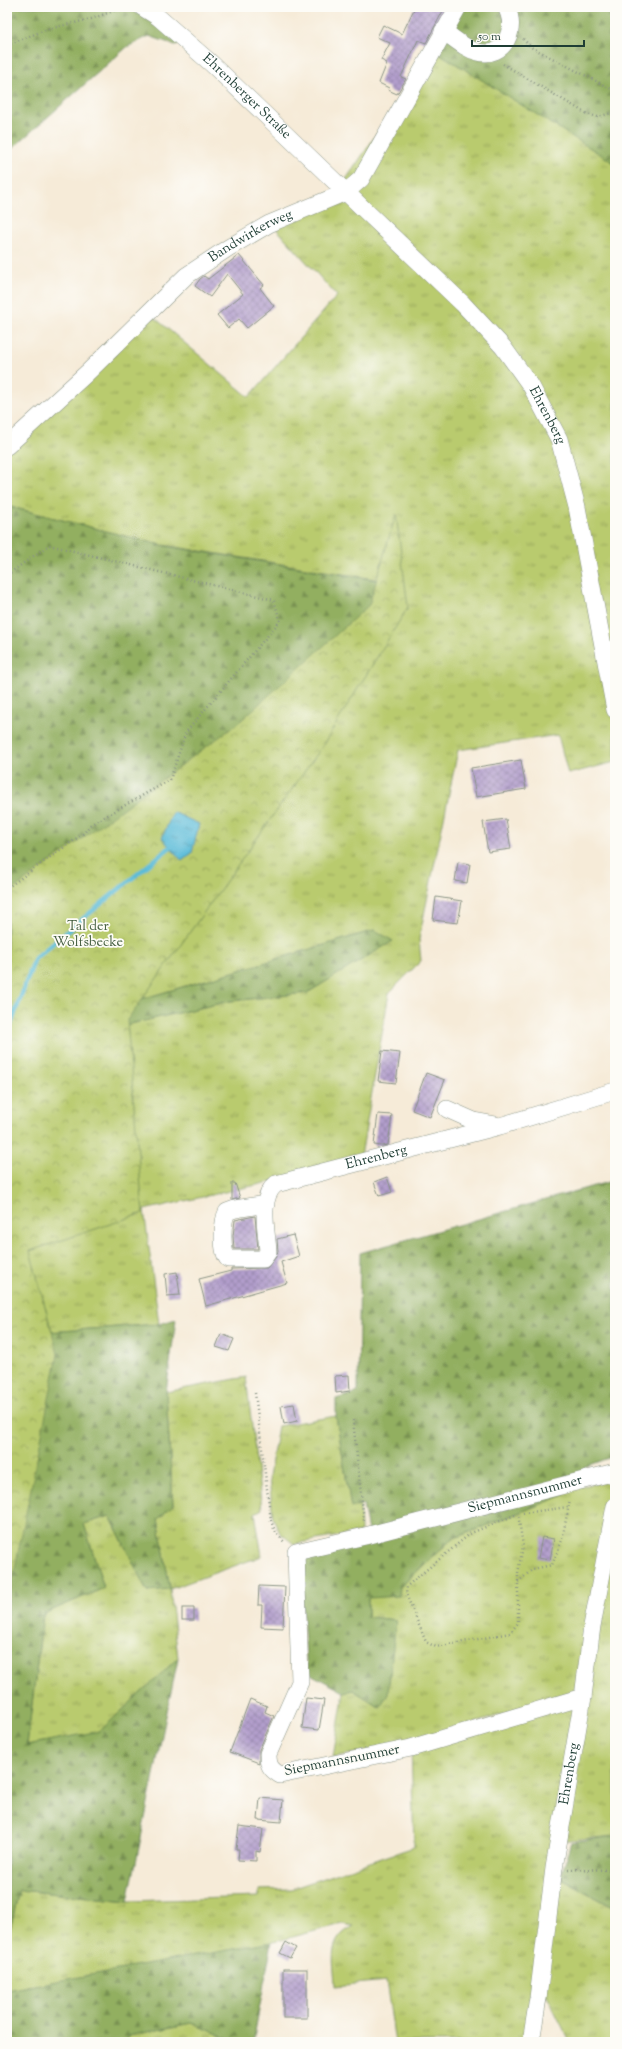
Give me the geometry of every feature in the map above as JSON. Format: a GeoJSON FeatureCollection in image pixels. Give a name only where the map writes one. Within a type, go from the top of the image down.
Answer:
{"type":"FeatureCollection","features":[{"type":"Feature","properties":{"kind":"street","name":"Ehrenberger Straße"},"geometry":{"type":"LineString","coordinates":[[142,7],[158,17],[207,59],[346,192]]}},
{"type":"Feature","properties":{"kind":"street","name":"Bandwirkerweg"},"geometry":{"type":"LineString","coordinates":[[7,446],[87,373],[186,276],[228,248],[269,224],[346,192],[361,179],[443,31],[458,7]]}},
{"type":"Feature","properties":{"kind":"street"},"geometry":{"type":"LineString","coordinates":[[443,31],[470,49],[484,53],[497,49],[504,44],[511,28],[512,19],[506,7]]}},
{"type":"Feature","properties":{"kind":"street","name":"Ehrenberg"},"geometry":{"type":"LineString","coordinates":[[346,192],[463,304],[503,347],[531,386],[559,439],[578,507],[615,710]]}},
{"type":"Feature","properties":{"kind":"street","name":"Ehrenberg"},"geometry":{"type":"LineString","coordinates":[[266,1204],[270,1188],[276,1184],[500,1126],[615,1091]]}},
{"type":"Feature","properties":{"kind":"street","name":"Ehrenberg"},"geometry":{"type":"LineString","coordinates":[[447,1109],[474,1121],[500,1126]]}},
{"type":"Feature","properties":{"kind":"street","name":"Siepmannsnummer"},"geometry":{"type":"LineString","coordinates":[[583,1697],[411,1748],[280,1775],[272,1770],[268,1764],[268,1754],[300,1682],[296,1552],[366,1536],[615,1472]]}},
{"type":"Feature","properties":{"kind":"street","name":"Ehrenberg"},"geometry":{"type":"LineString","coordinates":[[531,2042],[554,1868],[583,1697],[592,1626],[615,1506]]}},
{"type":"Feature","properties":{"kind":"path"},"geometry":{"type":"LineString","coordinates":[[7,45],[48,29],[91,19],[124,7]]}},
{"type":"Feature","properties":{"kind":"path"},"geometry":{"type":"LineString","coordinates":[[511,28],[531,47],[615,91]]}},
{"type":"Feature","properties":{"kind":"path"},"geometry":{"type":"LineString","coordinates":[[484,53],[587,114],[598,117],[615,112]]}},
{"type":"Feature","properties":{"kind":"path"},"geometry":{"type":"LineString","coordinates":[[7,576],[49,545],[274,600],[280,621],[186,732],[170,780],[90,825],[84,833],[7,888]]}},
{"type":"Feature","properties":{"kind":"path"},"geometry":{"type":"LineString","coordinates":[[255,1393],[271,1521],[275,1530],[284,1542],[296,1552]]}},
{"type":"Feature","properties":{"kind":"path"},"geometry":{"type":"LineString","coordinates":[[353,1420],[366,1536]]}},
{"type":"Feature","properties":{"kind":"path"},"geometry":{"type":"LineString","coordinates":[[518,1582],[533,1569],[552,1565],[562,1540],[573,1482]]}},
{"type":"Feature","properties":{"kind":"path"},"geometry":{"type":"LineString","coordinates":[[518,1514],[523,1546],[518,1582],[518,1623],[510,1633],[436,1647],[426,1642],[406,1594],[407,1586],[471,1534],[518,1514],[568,1507]]}},
{"type":"Feature","properties":{"kind":"path"},"geometry":{"type":"LineString","coordinates":[[554,1868],[615,1870]]}},
{"type":"Feature","properties":{"kind":"green space"},"geometry":{"type":"Polygon","coordinates":[[[7,7],[144,7],[185,42],[175,45],[149,36],[127,47],[7,153],[7,7]]]}},
{"type":"Feature","properties":{"kind":"green space"},"geometry":{"type":"Polygon","coordinates":[[[458,7],[615,7],[614,163],[434,50],[458,7]]]}},
{"type":"Feature","properties":{"kind":"green space"},"geometry":{"type":"Polygon","coordinates":[[[434,50],[615,162],[615,762],[568,774],[558,735],[458,750],[419,939],[421,961],[389,993],[360,1162],[144,1210],[159,1324],[7,1335],[7,1087],[100,1031],[230,1001],[307,993],[392,941],[375,930],[74,1019],[394,582],[157,544],[7,506],[7,450],[149,313],[249,397],[337,296],[272,224],[340,188],[434,50]]]}},
{"type":"Feature","properties":{"kind":"green space"},"geometry":{"type":"Polygon","coordinates":[[[7,506],[165,546],[395,583],[7,943],[7,506]]]}},
{"type":"Feature","properties":{"kind":"green space","name":"Tal der Wolfsbecke"},"geometry":{"type":"Polygon","coordinates":[[[396,514],[408,607],[320,750],[127,1020],[143,1213],[30,1251],[58,1354],[7,1608],[7,894],[237,724],[369,605],[396,514]]]}},
{"type":"Feature","properties":{"kind":"green space"},"geometry":{"type":"Polygon","coordinates":[[[375,930],[393,941],[307,993],[230,1001],[100,1031],[74,1019],[375,930]]]}},
{"type":"Feature","properties":{"kind":"green space"},"geometry":{"type":"Polygon","coordinates":[[[615,1180],[615,1456],[584,1467],[584,1477],[569,1481],[564,1495],[452,1539],[400,1587],[399,1596],[368,1598],[368,1617],[396,1620],[388,1693],[380,1707],[353,1690],[344,1692],[307,1672],[299,1555],[369,1537],[363,1504],[351,1508],[336,1416],[336,1399],[358,1392],[360,1253],[615,1180]]]}},
{"type":"Feature","properties":{"kind":"green space"},"geometry":{"type":"Polygon","coordinates":[[[176,1319],[166,1392],[173,1505],[158,1519],[170,1589],[147,1591],[110,1516],[84,1524],[104,1588],[43,1614],[27,1745],[100,1731],[178,1658],[128,1901],[19,1890],[7,1943],[7,1335],[159,1324],[176,1319]]]}},
{"type":"Feature","properties":{"kind":"green space"},"geometry":{"type":"Polygon","coordinates":[[[246,1377],[262,1509],[255,1513],[262,1556],[170,1589],[158,1519],[173,1505],[166,1392],[246,1377]]]}},
{"type":"Feature","properties":{"kind":"green space"},"geometry":{"type":"Polygon","coordinates":[[[336,1416],[351,1507],[360,1505],[361,1532],[294,1544],[280,1533],[273,1518],[269,1477],[278,1426],[336,1416]]]}},
{"type":"Feature","properties":{"kind":"green space"},"geometry":{"type":"Polygon","coordinates":[[[614,1479],[580,1682],[573,1691],[411,1744],[333,1757],[344,1692],[353,1690],[380,1707],[396,1620],[368,1617],[368,1598],[400,1587],[452,1539],[564,1495],[566,1490],[614,1479]]]}},
{"type":"Feature","properties":{"kind":"green space"},"geometry":{"type":"Polygon","coordinates":[[[110,1516],[147,1591],[170,1589],[178,1658],[100,1732],[27,1745],[43,1614],[104,1588],[84,1524],[110,1516]]]}},
{"type":"Feature","properties":{"kind":"green space"},"geometry":{"type":"Polygon","coordinates":[[[615,1516],[615,1836],[558,1841],[560,1878],[615,1908],[615,2042],[570,2042],[546,1994],[526,2042],[395,2042],[386,1981],[335,1986],[333,1959],[335,1944],[345,1932],[354,1926],[342,1924],[254,1947],[7,1990],[7,1943],[19,1890],[128,1901],[259,1897],[259,1890],[291,1889],[414,1847],[411,1746],[585,1691],[615,1516]]]}},
{"type":"Feature","properties":{"kind":"green space"},"geometry":{"type":"Polygon","coordinates":[[[615,1836],[615,1908],[560,1878],[572,1842],[615,1836]]]}},
{"type":"Feature","properties":{"kind":"green space"},"geometry":{"type":"Polygon","coordinates":[[[272,1942],[253,2042],[238,2042],[191,2023],[128,2036],[127,2042],[7,2042],[7,1990],[272,1942]]]}},
{"type":"Feature","properties":{"kind":"green space"},"geometry":{"type":"Polygon","coordinates":[[[191,2023],[238,2042],[127,2042],[128,2036],[191,2023]]]}},
{"type":"Feature","properties":{"kind":"water"},"geometry":{"type":"Polygon","coordinates":[[[173,812],[199,824],[192,853],[182,861],[162,838],[173,812]]]}},
{"type":"Feature","properties":{"kind":"building"},"geometry":{"type":"Polygon","coordinates":[[[415,7],[445,7],[426,43],[418,40],[401,77],[406,79],[397,94],[388,90],[389,88],[379,83],[387,63],[381,60],[390,43],[377,37],[383,25],[402,34],[415,7]]]}},
{"type":"Feature","properties":{"kind":"building"},"geometry":{"type":"Polygon","coordinates":[[[239,255],[264,285],[260,288],[274,306],[247,328],[239,319],[228,328],[217,315],[243,294],[227,274],[210,297],[195,286],[204,276],[208,279],[239,255]]]}},
{"type":"Feature","properties":{"kind":"building"},"geometry":{"type":"Polygon","coordinates":[[[521,760],[526,789],[476,797],[471,768],[521,760]]]}},
{"type":"Feature","properties":{"kind":"building"},"geometry":{"type":"Polygon","coordinates":[[[506,819],[511,849],[488,852],[483,822],[506,819]]]}},
{"type":"Feature","properties":{"kind":"building"},"geometry":{"type":"Polygon","coordinates":[[[458,862],[470,864],[467,883],[455,881],[458,862]]]}},
{"type":"Feature","properties":{"kind":"building"},"geometry":{"type":"Polygon","coordinates":[[[436,897],[462,901],[458,923],[433,920],[436,897]]]}},
{"type":"Feature","properties":{"kind":"building"},"geometry":{"type":"Polygon","coordinates":[[[382,1051],[400,1053],[396,1083],[378,1081],[382,1051]]]}},
{"type":"Feature","properties":{"kind":"building"},"geometry":{"type":"Polygon","coordinates":[[[426,1073],[445,1080],[430,1117],[412,1110],[426,1073]]]}},
{"type":"Feature","properties":{"kind":"building"},"geometry":{"type":"Polygon","coordinates":[[[378,1114],[392,1115],[388,1145],[374,1145],[378,1114]]]}},
{"type":"Feature","properties":{"kind":"building"},"geometry":{"type":"Polygon","coordinates":[[[387,1177],[392,1192],[379,1196],[374,1182],[387,1177]]]}},
{"type":"Feature","properties":{"kind":"building"},"geometry":{"type":"Polygon","coordinates":[[[232,1183],[235,1183],[240,1198],[232,1200],[232,1183]]]}},
{"type":"Feature","properties":{"kind":"building"},"geometry":{"type":"Polygon","coordinates":[[[255,1216],[258,1249],[234,1249],[233,1236],[235,1220],[255,1216]]]}},
{"type":"Feature","properties":{"kind":"building"},"geometry":{"type":"Polygon","coordinates":[[[293,1235],[299,1256],[281,1262],[287,1283],[206,1306],[199,1279],[231,1271],[231,1269],[267,1268],[276,1257],[278,1251],[277,1239],[293,1235]]]}},
{"type":"Feature","properties":{"kind":"building"},"geometry":{"type":"Polygon","coordinates":[[[177,1272],[180,1295],[167,1296],[165,1274],[177,1272]]]}},
{"type":"Feature","properties":{"kind":"building"},"geometry":{"type":"Polygon","coordinates":[[[221,1334],[234,1339],[229,1351],[216,1347],[221,1334]]]}},
{"type":"Feature","properties":{"kind":"building"},"geometry":{"type":"Polygon","coordinates":[[[349,1375],[350,1391],[336,1393],[335,1376],[349,1375]]]}},
{"type":"Feature","properties":{"kind":"building"},"geometry":{"type":"Polygon","coordinates":[[[294,1404],[297,1421],[284,1424],[281,1406],[294,1404]]]}},
{"type":"Feature","properties":{"kind":"building"},"geometry":{"type":"Polygon","coordinates":[[[542,1537],[554,1539],[550,1560],[538,1558],[542,1537]]]}},
{"type":"Feature","properties":{"kind":"building"},"geometry":{"type":"Polygon","coordinates":[[[259,1586],[285,1587],[283,1628],[261,1627],[262,1605],[258,1605],[259,1586]]]}},
{"type":"Feature","properties":{"kind":"building"},"geometry":{"type":"Polygon","coordinates":[[[182,1608],[194,1608],[194,1620],[182,1620],[182,1608]]]}},
{"type":"Feature","properties":{"kind":"building"},"geometry":{"type":"Polygon","coordinates":[[[306,1698],[324,1700],[319,1730],[302,1728],[306,1698]]]}},
{"type":"Feature","properties":{"kind":"building"},"geometry":{"type":"Polygon","coordinates":[[[250,1699],[267,1706],[265,1712],[274,1716],[259,1750],[259,1763],[230,1752],[250,1699]]]}},
{"type":"Feature","properties":{"kind":"building"},"geometry":{"type":"Polygon","coordinates":[[[260,1798],[283,1800],[281,1822],[258,1820],[260,1798]]]}},
{"type":"Feature","properties":{"kind":"building"},"geometry":{"type":"Polygon","coordinates":[[[239,1826],[263,1829],[260,1852],[256,1851],[256,1861],[238,1860],[239,1849],[236,1849],[239,1826]]]}},
{"type":"Feature","properties":{"kind":"building"},"geometry":{"type":"Polygon","coordinates":[[[286,1942],[296,1948],[290,1958],[280,1953],[286,1942]]]}},
{"type":"Feature","properties":{"kind":"building"},"geometry":{"type":"Polygon","coordinates":[[[283,1969],[307,1969],[307,2018],[283,2018],[283,1969]]]}},
{"type":"Feature","properties":{"kind":"waterway"},"geometry":{"type":"LineString","coordinates":[[7,1035],[35,958],[174,844]]}}]}
